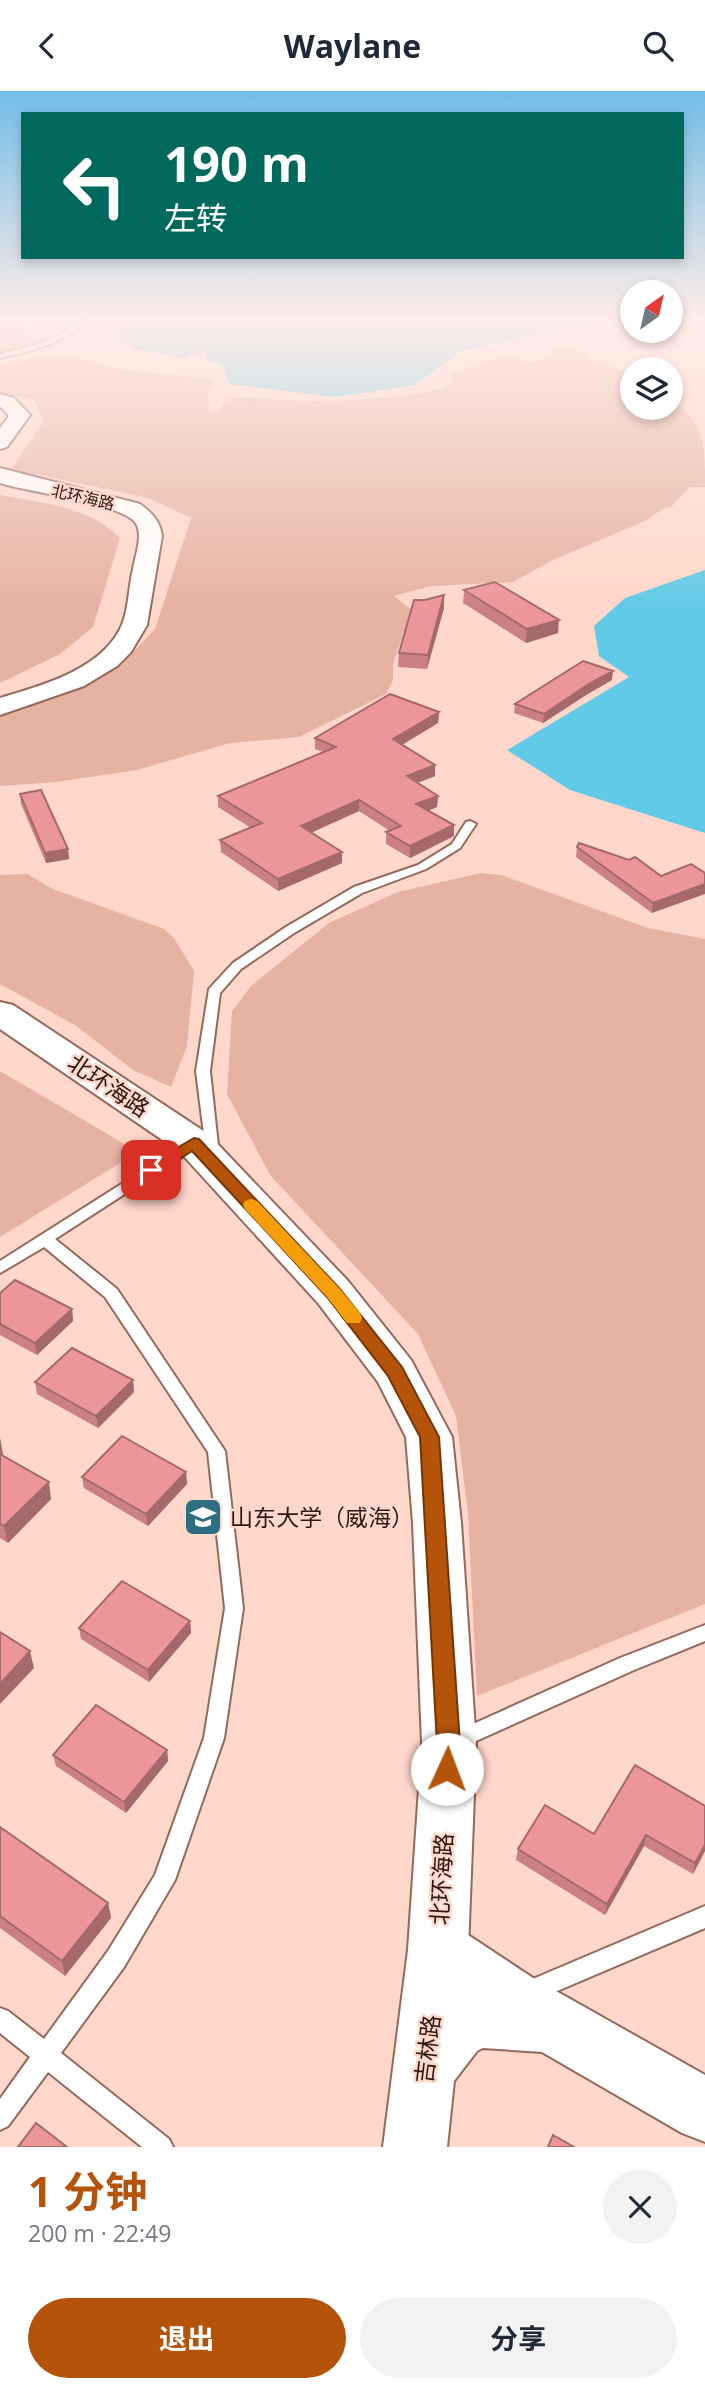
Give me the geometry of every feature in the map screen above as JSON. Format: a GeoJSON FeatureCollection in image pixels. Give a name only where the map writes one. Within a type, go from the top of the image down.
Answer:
{"type":"FeatureCollection","features":[{"type":"Feature","properties":{"kind":"main road"},"geometry":{"type":"LineString","coordinates":[[0,443],[19,417]]}},
{"type":"Feature","properties":{"kind":"main road","name":"北环海路"},"geometry":{"type":"LineString","coordinates":[[0,475],[36,487],[117,504],[143,517],[151,533],[132,631],[109,660],[81,676],[0,707]]}},
{"type":"Feature","properties":{"kind":"main road","name":"北环海路"},"geometry":{"type":"LineString","coordinates":[[0,1013],[203,1153],[333,1292],[395,1372],[429,1437],[438,1537],[449,1744],[438,1950],[531,2011],[705,2111]]}},
{"type":"Feature","properties":{"kind":"main road","name":"吉林路"},"geometry":{"type":"LineString","coordinates":[[415,2147],[438,1950]]}},
{"type":"Feature","properties":{"kind":"main road"},"geometry":{"type":"LineString","coordinates":[[424,2069],[455,2029],[482,2017],[531,2011]]}},
{"type":"Feature","properties":{"kind":"lane"},"geometry":{"type":"LineString","coordinates":[[0,1269],[46,1239],[203,1153],[203,1071],[214,992],[237,966],[290,930],[358,890],[422,867],[456,846],[470,824]]}},
{"type":"Feature","properties":{"kind":"lane"},"geometry":{"type":"LineString","coordinates":[[0,2117],[116,1959],[164,1880],[214,1738],[234,1608],[216,1451],[111,1293],[46,1239]]}},
{"type":"Feature","properties":{"kind":"lane"},"geometry":{"type":"LineString","coordinates":[[449,1744],[627,1664],[705,1633]]}},
{"type":"Feature","properties":{"kind":"lane"},"geometry":{"type":"LineString","coordinates":[[531,2011],[705,1917]]}},
{"type":"Feature","properties":{"kind":"lane"},"geometry":{"type":"LineString","coordinates":[[0,2019],[162,2147]]}},
{"type":"Feature","properties":{"kind":"shaded area"},"geometry":{"type":"Polygon","coordinates":[[[41,417],[620,417],[620,420],[683,420],[683,417],[690,417],[701,435],[705,487],[690,487],[672,506],[647,520],[553,560],[513,582],[430,586],[394,596],[411,610],[393,664],[393,680],[386,694],[299,737],[230,743],[137,770],[56,782],[0,786],[0,716],[56,698],[122,664],[155,629],[191,518],[148,498],[11,469],[43,422],[41,417]]]}},
{"type":"Feature","properties":{"kind":"shaded area"},"geometry":{"type":"Polygon","coordinates":[[[0,495],[79,512],[107,527],[120,538],[93,627],[60,654],[0,683],[0,495]]]}},
{"type":"Feature","properties":{"kind":"shaded area"},"geometry":{"type":"Polygon","coordinates":[[[481,873],[501,875],[648,928],[705,939],[705,1604],[477,1696],[468,1513],[456,1416],[418,1334],[270,1175],[227,1094],[232,1011],[251,986],[329,923],[398,892],[481,873]]]}},
{"type":"Feature","properties":{"kind":"shaded area"},"geometry":{"type":"Polygon","coordinates":[[[27,874],[53,889],[164,929],[174,938],[194,971],[187,1046],[171,1087],[133,1070],[75,1025],[0,984],[0,875],[27,874]]]}},
{"type":"Feature","properties":{"kind":"shaded area"},"geometry":{"type":"Polygon","coordinates":[[[0,1071],[138,1152],[0,1237],[0,1071]]]}},
{"type":"Feature","properties":{"kind":"water"},"geometry":{"type":"Polygon","coordinates":[[[705,570],[705,833],[570,790],[507,750],[629,677],[599,656],[594,626],[625,598],[705,570]]]}},
{"type":"Feature","properties":{"kind":"building"},"geometry":{"type":"Polygon","coordinates":[[[495,582],[559,620],[527,629],[464,590],[495,582]]]}},
{"type":"Feature","properties":{"kind":"building"},"geometry":{"type":"Polygon","coordinates":[[[444,595],[428,655],[399,653],[414,600],[444,595]]]}},
{"type":"Feature","properties":{"kind":"building"},"geometry":{"type":"Polygon","coordinates":[[[583,661],[613,671],[544,714],[515,704],[583,661]]]}},
{"type":"Feature","properties":{"kind":"building"},"geometry":{"type":"Polygon","coordinates":[[[390,694],[439,712],[393,739],[435,765],[407,776],[438,796],[416,804],[454,825],[410,846],[386,832],[401,826],[359,800],[301,826],[342,852],[278,879],[220,840],[262,823],[218,796],[336,747],[315,738],[390,694]]]}},
{"type":"Feature","properties":{"kind":"building"},"geometry":{"type":"Polygon","coordinates":[[[41,790],[68,849],[45,853],[20,794],[41,790]]]}},
{"type":"Feature","properties":{"kind":"building"},"geometry":{"type":"Polygon","coordinates":[[[579,843],[629,860],[635,857],[661,876],[691,864],[705,873],[705,884],[653,903],[577,847],[579,843]]]}},
{"type":"Feature","properties":{"kind":"building"},"geometry":{"type":"Polygon","coordinates":[[[15,1280],[72,1309],[35,1343],[0,1324],[0,1293],[15,1280]]]}},
{"type":"Feature","properties":{"kind":"building"},"geometry":{"type":"Polygon","coordinates":[[[72,1348],[133,1380],[96,1416],[35,1382],[72,1348]]]}},
{"type":"Feature","properties":{"kind":"building"},"geometry":{"type":"Polygon","coordinates":[[[122,1436],[186,1472],[146,1514],[82,1477],[122,1436]]]}},
{"type":"Feature","properties":{"kind":"building"},"geometry":{"type":"Polygon","coordinates":[[[0,1454],[49,1482],[4,1526],[0,1524],[0,1454]]]}},
{"type":"Feature","properties":{"kind":"building"},"geometry":{"type":"Polygon","coordinates":[[[122,1581],[190,1621],[148,1670],[79,1628],[122,1581]]]}},
{"type":"Feature","properties":{"kind":"building"},"geometry":{"type":"Polygon","coordinates":[[[0,1632],[30,1651],[0,1684],[0,1632]]]}},
{"type":"Feature","properties":{"kind":"building"},"geometry":{"type":"Polygon","coordinates":[[[96,1705],[167,1750],[124,1802],[53,1755],[96,1705]]]}},
{"type":"Feature","properties":{"kind":"building"},"geometry":{"type":"Polygon","coordinates":[[[635,1765],[705,1806],[705,1845],[695,1863],[646,1835],[607,1904],[518,1849],[545,1805],[594,1834],[635,1765]]]}},
{"type":"Feature","properties":{"kind":"building"},"geometry":{"type":"Polygon","coordinates":[[[0,1827],[108,1903],[62,1961],[0,1916],[0,1827]]]}},
{"type":"Feature","properties":{"kind":"building"},"geometry":{"type":"Polygon","coordinates":[[[36,2123],[67,2147],[18,2147],[36,2123]]]}},
{"type":"Feature","properties":{"kind":"building"},"geometry":{"type":"Polygon","coordinates":[[[553,2135],[574,2147],[548,2147],[553,2135]]]}},
{"type":"Feature","properties":{"kind":"slow traffic"},"geometry":{"type":"LineString","coordinates":[[251,1205],[333,1292],[353,1318]]}},
{"type":"Feature","properties":{"kind":"place","name":"山东大学（威海）"},"geometry":{"type":"Point","coordinates":[203,1517]}},
{"type":"Feature","properties":{"kind":"route"},"geometry":{"type":"LineString","coordinates":[[151,1170],[194,1143],[333,1292],[395,1372],[429,1437],[439,1551],[449,1744],[447,1769]]}}]}
